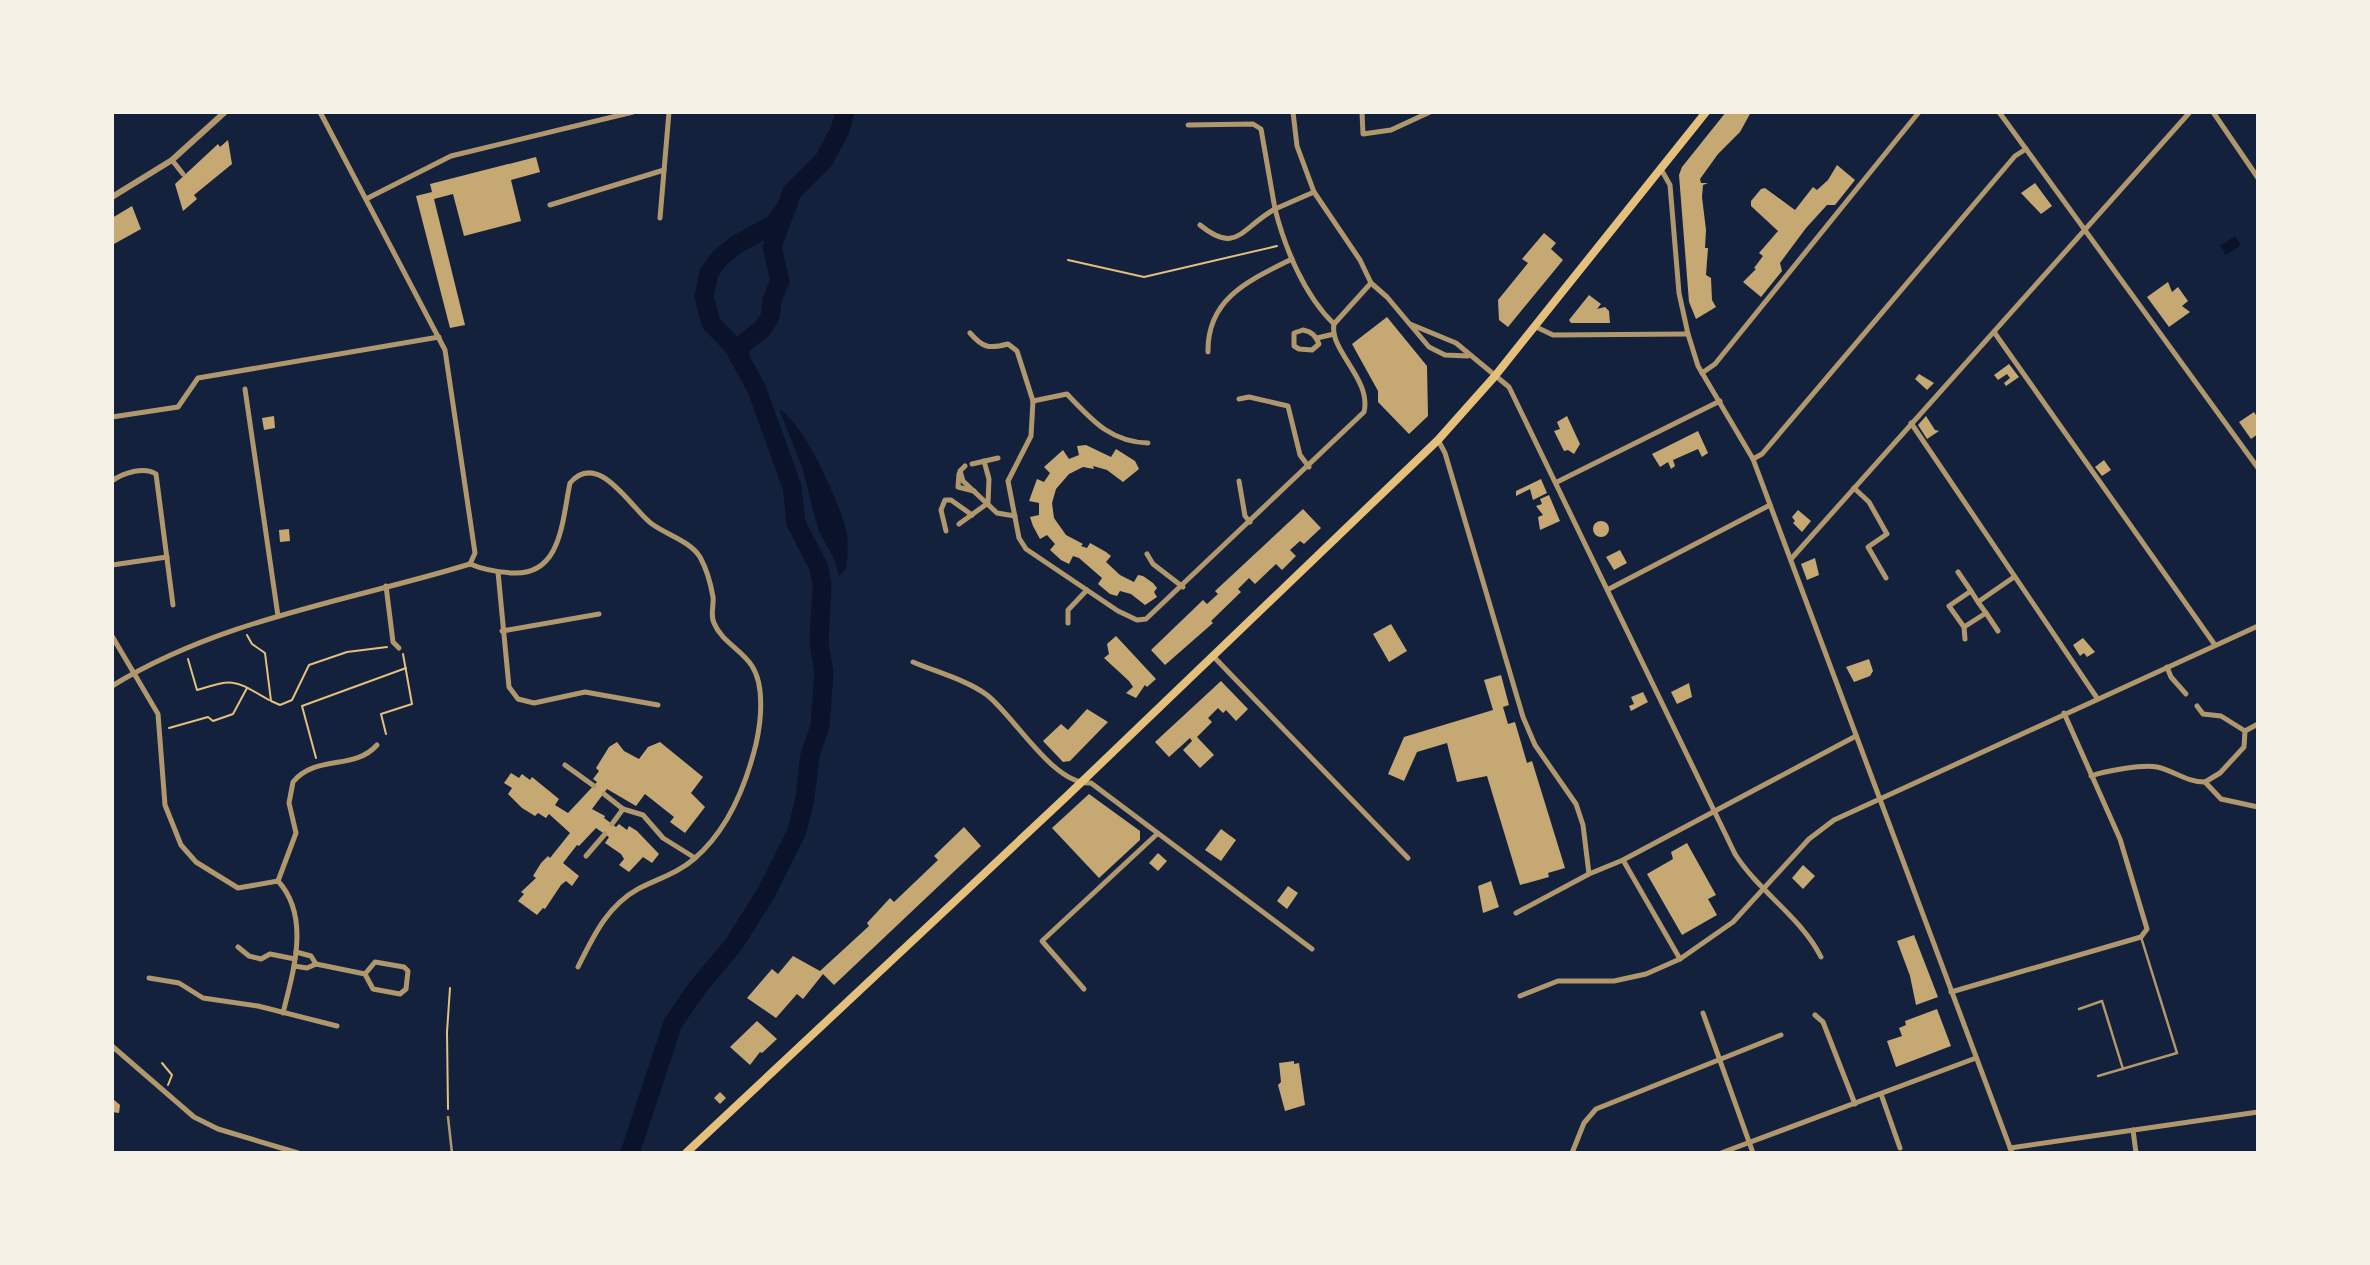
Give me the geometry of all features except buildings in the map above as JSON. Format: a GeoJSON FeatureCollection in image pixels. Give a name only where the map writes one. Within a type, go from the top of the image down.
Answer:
{"type":"FeatureCollection","features":[{"type":"Feature","properties":{"kind":"main road"},"geometry":{"type":"LineString","coordinates":[[686,1153],[1079,784],[1438,440],[1495,376],[1662,171],[1706,112]]}},
{"type":"Feature","properties":{"kind":"street"},"geometry":{"type":"LineString","coordinates":[[112,197],[173,160],[225,112]]}},
{"type":"Feature","properties":{"kind":"street"},"geometry":{"type":"LineString","coordinates":[[320,112],[445,350],[475,552],[470,564]]}},
{"type":"Feature","properties":{"kind":"street"},"geometry":{"type":"LineString","coordinates":[[366,199],[451,156],[633,112]]}},
{"type":"Feature","properties":{"kind":"street"},"geometry":{"type":"LineString","coordinates":[[660,218],[669,112]]}},
{"type":"Feature","properties":{"kind":"street"},"geometry":{"type":"LineString","coordinates":[[1293,112],[1297,146],[1314,192],[1360,260],[1371,283],[1387,297],[1421,340],[1434,351],[1453,356],[1468,356]]}},
{"type":"Feature","properties":{"kind":"street"},"geometry":{"type":"LineString","coordinates":[[1362,114],[1363,134],[1372,134],[1391,130],[1430,112]]}},
{"type":"Feature","properties":{"kind":"street"},"geometry":{"type":"LineString","coordinates":[[1702,373],[1715,364],[1919,112]]}},
{"type":"Feature","properties":{"kind":"street"},"geometry":{"type":"LineString","coordinates":[[1999,112],[2258,468]]}},
{"type":"Feature","properties":{"kind":"street"},"geometry":{"type":"LineString","coordinates":[[1791,559],[2190,112]]}},
{"type":"Feature","properties":{"kind":"street"},"geometry":{"type":"LineString","coordinates":[[2213,112],[2258,178]]}},
{"type":"Feature","properties":{"kind":"street"},"geometry":{"type":"LineString","coordinates":[[1188,125],[1253,124],[1261,129],[1275,209],[1285,244],[1324,314],[1334,324]]}},
{"type":"Feature","properties":{"kind":"street"},"geometry":{"type":"LineString","coordinates":[[1753,459],[1762,454],[2015,156],[2026,149]]}},
{"type":"Feature","properties":{"kind":"street"},"geometry":{"type":"LineString","coordinates":[[173,160],[183,174]]}},
{"type":"Feature","properties":{"kind":"street"},"geometry":{"type":"LineString","coordinates":[[550,205],[664,170]]}},
{"type":"Feature","properties":{"kind":"street"},"geometry":{"type":"LineString","coordinates":[[1662,171],[1672,197],[1679,293],[1688,334],[1702,373],[1753,459],[1878,801],[2011,1151],[2258,1112]]}},
{"type":"Feature","properties":{"kind":"street"},"geometry":{"type":"LineString","coordinates":[[1200,225],[1216,238],[1226,240],[1237,237],[1275,209],[1314,192]]}},
{"type":"Feature","properties":{"kind":"street"},"geometry":{"type":"LineString","coordinates":[[1208,352],[1207,332],[1213,319],[1233,293],[1246,282],[1292,258]]}},
{"type":"Feature","properties":{"kind":"street"},"geometry":{"type":"LineString","coordinates":[[970,333],[981,345],[990,348],[1008,344],[1017,351],[1033,401],[1031,436],[1009,476],[1019,538],[1026,549],[1118,611],[1142,620],[1151,616],[1183,587],[1360,419],[1365,409],[1362,387],[1334,334],[1334,324],[1371,283]]}},
{"type":"Feature","properties":{"kind":"street"},"geometry":{"type":"LineString","coordinates":[[1410,324],[1445,337],[1509,387],[1735,854],[1763,891],[1797,924],[1821,957]]}},
{"type":"Feature","properties":{"kind":"street"},"geometry":{"type":"LineString","coordinates":[[1534,326],[1553,335],[1688,334]]}},
{"type":"Feature","properties":{"kind":"street"},"geometry":{"type":"LineString","coordinates":[[1303,330],[1312,332],[1317,338],[1319,344],[1305,351],[1294,346],[1292,341],[1294,333],[1303,330]]}},
{"type":"Feature","properties":{"kind":"street"},"geometry":{"type":"LineString","coordinates":[[1994,332],[2215,645]]}},
{"type":"Feature","properties":{"kind":"street"},"geometry":{"type":"LineString","coordinates":[[1317,338],[1334,334]]}},
{"type":"Feature","properties":{"kind":"street"},"geometry":{"type":"LineString","coordinates":[[112,417],[177,407],[198,378],[439,337]]}},
{"type":"Feature","properties":{"kind":"street"},"geometry":{"type":"LineString","coordinates":[[245,389],[278,616]]}},
{"type":"Feature","properties":{"kind":"street"},"geometry":{"type":"LineString","coordinates":[[1033,401],[1067,394],[1108,434],[1132,443],[1148,443]]}},
{"type":"Feature","properties":{"kind":"street"},"geometry":{"type":"LineString","coordinates":[[1239,399],[1249,397],[1288,406],[1300,455],[1310,467]]}},
{"type":"Feature","properties":{"kind":"street"},"geometry":{"type":"LineString","coordinates":[[1557,482],[1720,401]]}},
{"type":"Feature","properties":{"kind":"street"},"geometry":{"type":"LineString","coordinates":[[1911,423],[2097,698]]}},
{"type":"Feature","properties":{"kind":"street"},"geometry":{"type":"LineString","coordinates":[[1438,440],[1445,453],[1528,731],[1580,815],[1589,874]]}},
{"type":"Feature","properties":{"kind":"street"},"geometry":{"type":"LineString","coordinates":[[998,458],[968,465],[959,474],[1003,516],[1014,516]]}},
{"type":"Feature","properties":{"kind":"street"},"geometry":{"type":"LineString","coordinates":[[984,461],[989,479],[988,503]]}},
{"type":"Feature","properties":{"kind":"street"},"geometry":{"type":"LineString","coordinates":[[112,481],[126,474],[145,470],[156,474],[173,605]]}},
{"type":"Feature","properties":{"kind":"street"},"geometry":{"type":"LineString","coordinates":[[112,686],[134,673],[244,627],[386,586],[470,564],[498,572],[523,573],[537,569],[550,559],[557,548],[570,483],[584,473],[594,474],[614,484],[650,523],[690,546],[699,556],[713,598],[712,621],[752,666],[758,680],[760,712],[755,745],[734,806],[695,858],[633,892],[606,916],[578,967]]}},
{"type":"Feature","properties":{"kind":"street"},"geometry":{"type":"LineString","coordinates":[[1239,481],[1245,516],[1250,522]]}},
{"type":"Feature","properties":{"kind":"street"},"geometry":{"type":"LineString","coordinates":[[1854,488],[1869,502],[1887,534],[1868,547],[1886,578]]}},
{"type":"Feature","properties":{"kind":"street"},"geometry":{"type":"LineString","coordinates":[[946,531],[941,510],[945,500],[951,500],[972,515]]}},
{"type":"Feature","properties":{"kind":"street"},"geometry":{"type":"LineString","coordinates":[[959,523],[988,503]]}},
{"type":"Feature","properties":{"kind":"street"},"geometry":{"type":"LineString","coordinates":[[1609,589],[1770,505]]}},
{"type":"Feature","properties":{"kind":"street"},"geometry":{"type":"LineString","coordinates":[[1147,554],[1153,564],[1183,587]]}},
{"type":"Feature","properties":{"kind":"street"},"geometry":{"type":"LineString","coordinates":[[112,565],[167,558]]}},
{"type":"Feature","properties":{"kind":"street"},"geometry":{"type":"LineString","coordinates":[[498,572],[509,687],[518,699],[534,703],[585,692],[658,705]]}},
{"type":"Feature","properties":{"kind":"street"},"geometry":{"type":"LineString","coordinates":[[1958,572],[1998,631]]}},
{"type":"Feature","properties":{"kind":"street"},"geometry":{"type":"LineString","coordinates":[[1978,601],[2014,577]]}},
{"type":"Feature","properties":{"kind":"street"},"geometry":{"type":"LineString","coordinates":[[386,586],[393,642],[399,648]]}},
{"type":"Feature","properties":{"kind":"street"},"geometry":{"type":"LineString","coordinates":[[1068,623],[1068,610],[1087,590]]}},
{"type":"Feature","properties":{"kind":"street"},"geometry":{"type":"LineString","coordinates":[[1965,639],[1964,628],[1950,606],[1971,592]]}},
{"type":"Feature","properties":{"kind":"street"},"geometry":{"type":"LineString","coordinates":[[1964,628],[1986,613]]}},
{"type":"Feature","properties":{"kind":"street"},"geometry":{"type":"LineString","coordinates":[[502,631],[599,614]]}},
{"type":"Feature","properties":{"kind":"street"},"geometry":{"type":"LineString","coordinates":[[1520,996],[1558,981],[1614,981],[1653,971],[1680,960],[1720,933],[1819,830],[2064,713],[2258,626]]}},
{"type":"Feature","properties":{"kind":"street"},"geometry":{"type":"LineString","coordinates":[[112,636],[153,704],[160,727],[165,805],[188,855],[238,888],[278,881]]}},
{"type":"Feature","properties":{"kind":"street"},"geometry":{"type":"LineString","coordinates":[[1212,654],[1408,858]]}},
{"type":"Feature","properties":{"kind":"street"},"geometry":{"type":"LineString","coordinates":[[913,662],[986,695],[1062,773],[1079,784],[1091,783],[1312,949]]}},
{"type":"Feature","properties":{"kind":"street"},"geometry":{"type":"LineString","coordinates":[[2167,667],[2171,677],[2186,694]]}},
{"type":"Feature","properties":{"kind":"street"},"geometry":{"type":"LineString","coordinates":[[2197,706],[2203,714],[2221,716],[2245,731]]}},
{"type":"Feature","properties":{"kind":"street"},"geometry":{"type":"LineString","coordinates":[[1951,992],[2141,937],[2147,929],[2120,839],[2064,713]]}},
{"type":"Feature","properties":{"kind":"street"},"geometry":{"type":"LineString","coordinates":[[2245,731],[2258,724]]}},
{"type":"Feature","properties":{"kind":"street"},"geometry":{"type":"LineString","coordinates":[[2091,776],[2106,770],[2117,772],[2146,766],[2168,771],[2186,781],[2205,782],[2220,773],[2244,747],[2245,731]]}},
{"type":"Feature","properties":{"kind":"street"},"geometry":{"type":"LineString","coordinates":[[1516,913],[1589,874],[1623,860],[1856,736]]}},
{"type":"Feature","properties":{"kind":"street"},"geometry":{"type":"LineString","coordinates":[[278,881],[296,833],[289,803],[290,789],[298,776],[317,766],[367,757],[377,746]]}},
{"type":"Feature","properties":{"kind":"street"},"geometry":{"type":"LineString","coordinates":[[565,765],[594,786]]}},
{"type":"Feature","properties":{"kind":"street"},"geometry":{"type":"LineString","coordinates":[[2205,782],[2221,799],[2258,807]]}},
{"type":"Feature","properties":{"kind":"street"},"geometry":{"type":"LineString","coordinates":[[604,794],[623,809],[642,815],[663,838],[695,858]]}},
{"type":"Feature","properties":{"kind":"street"},"geometry":{"type":"LineString","coordinates":[[611,824],[623,809]]}},
{"type":"Feature","properties":{"kind":"street"},"geometry":{"type":"LineString","coordinates":[[586,856],[605,834]]}},
{"type":"Feature","properties":{"kind":"street"},"geometry":{"type":"LineString","coordinates":[[1084,989],[1042,941],[1157,834]]}},
{"type":"Feature","properties":{"kind":"street"},"geometry":{"type":"LineString","coordinates":[[1623,860],[1680,960]]}},
{"type":"Feature","properties":{"kind":"street"},"geometry":{"type":"LineString","coordinates":[[278,881],[284,888],[300,935],[283,1013]]}},
{"type":"Feature","properties":{"kind":"street"},"geometry":{"type":"LineString","coordinates":[[238,947],[249,956],[261,959],[270,954],[295,959],[311,956],[316,964]]}},
{"type":"Feature","properties":{"kind":"street"},"geometry":{"type":"LineString","coordinates":[[295,959],[307,968],[316,964],[365,974]]}},
{"type":"Feature","properties":{"kind":"street"},"geometry":{"type":"LineString","coordinates":[[375,962],[404,967],[408,971],[406,989],[400,994],[373,989],[365,974],[375,962]]}},
{"type":"Feature","properties":{"kind":"street"},"geometry":{"type":"LineString","coordinates":[[149,978],[178,983],[203,998],[227,1003],[238,1002],[337,1026]]}},
{"type":"Feature","properties":{"kind":"street"},"geometry":{"type":"LineString","coordinates":[[1703,1013],[1754,1153]]}},
{"type":"Feature","properties":{"kind":"street"},"geometry":{"type":"LineString","coordinates":[[1815,1016],[1823,1022],[1855,1104]]}},
{"type":"Feature","properties":{"kind":"street"},"geometry":{"type":"LineString","coordinates":[[1572,1153],[1584,1123],[1597,1109],[1781,1035]]}},
{"type":"Feature","properties":{"kind":"street"},"geometry":{"type":"LineString","coordinates":[[112,1046],[194,1117],[218,1129],[298,1153]]}},
{"type":"Feature","properties":{"kind":"street"},"geometry":{"type":"LineString","coordinates":[[1721,1153],[1976,1058]]}},
{"type":"Feature","properties":{"kind":"street"},"geometry":{"type":"LineString","coordinates":[[1881,1094],[1900,1148]]}},
{"type":"Feature","properties":{"kind":"street"},"geometry":{"type":"LineString","coordinates":[[2133,1130],[2136,1153]]}},
{"type":"Feature","properties":{"kind":"lane"},"geometry":{"type":"LineString","coordinates":[[2098,1076],[2177,1053],[2141,937]]}},
{"type":"Feature","properties":{"kind":"lane"},"geometry":{"type":"LineString","coordinates":[[2080,1009],[2102,1001],[2123,1069]]}},
{"type":"Feature","properties":{"kind":"lane"},"geometry":{"type":"LineString","coordinates":[[448,1117],[452,1153]]}},
{"type":"Feature","properties":{"kind":"path"},"geometry":{"type":"LineString","coordinates":[[1068,260],[1144,277],[1285,244]]}},
{"type":"Feature","properties":{"kind":"path"},"geometry":{"type":"LineString","coordinates":[[244,627],[251,644],[265,653],[271,701]]}},
{"type":"Feature","properties":{"kind":"path"},"geometry":{"type":"LineString","coordinates":[[188,659],[197,690],[228,680],[281,705],[292,700],[309,665],[346,652],[388,647],[393,642]]}},
{"type":"Feature","properties":{"kind":"path"},"geometry":{"type":"LineString","coordinates":[[386,734],[381,713],[412,704],[406,668],[399,648]]}},
{"type":"Feature","properties":{"kind":"path"},"geometry":{"type":"LineString","coordinates":[[317,766],[302,706],[406,668]]}},
{"type":"Feature","properties":{"kind":"path"},"geometry":{"type":"LineString","coordinates":[[160,727],[172,728],[208,717],[213,720],[233,714],[247,688]]}},
{"type":"Feature","properties":{"kind":"path"},"geometry":{"type":"LineString","coordinates":[[448,1117],[447,1032],[450,988]]}},
{"type":"Feature","properties":{"kind":"path"},"geometry":{"type":"LineString","coordinates":[[162,1063],[172,1075],[167,1087]]}},
{"type":"Feature","properties":{"kind":"water"},"geometry":{"type":"Polygon","coordinates":[[[2235,236],[2241,245],[2226,255],[2220,246],[2235,236]]]}},
{"type":"Feature","properties":{"kind":"water"},"geometry":{"type":"Polygon","coordinates":[[[779,409],[799,429],[809,445],[841,514],[848,553],[846,569],[839,576],[834,559],[818,529],[803,470],[779,409]]]}},
{"type":"Feature","properties":{"kind":"waterway"},"geometry":{"type":"LineString","coordinates":[[741,361],[739,352],[742,345],[762,329],[770,317],[772,300],[780,281],[772,247],[792,192],[824,160],[840,130],[845,112]]}},
{"type":"Feature","properties":{"kind":"waterway"},"geometry":{"type":"LineString","coordinates":[[630,1153],[673,1023],[698,987],[734,944],[766,893],[797,831],[805,798],[810,755],[820,726],[824,673],[819,642],[822,584],[819,568],[796,523],[792,487],[757,390],[734,347],[711,323],[704,297],[709,272],[720,258],[737,244],[774,224],[788,205]]}}]}
